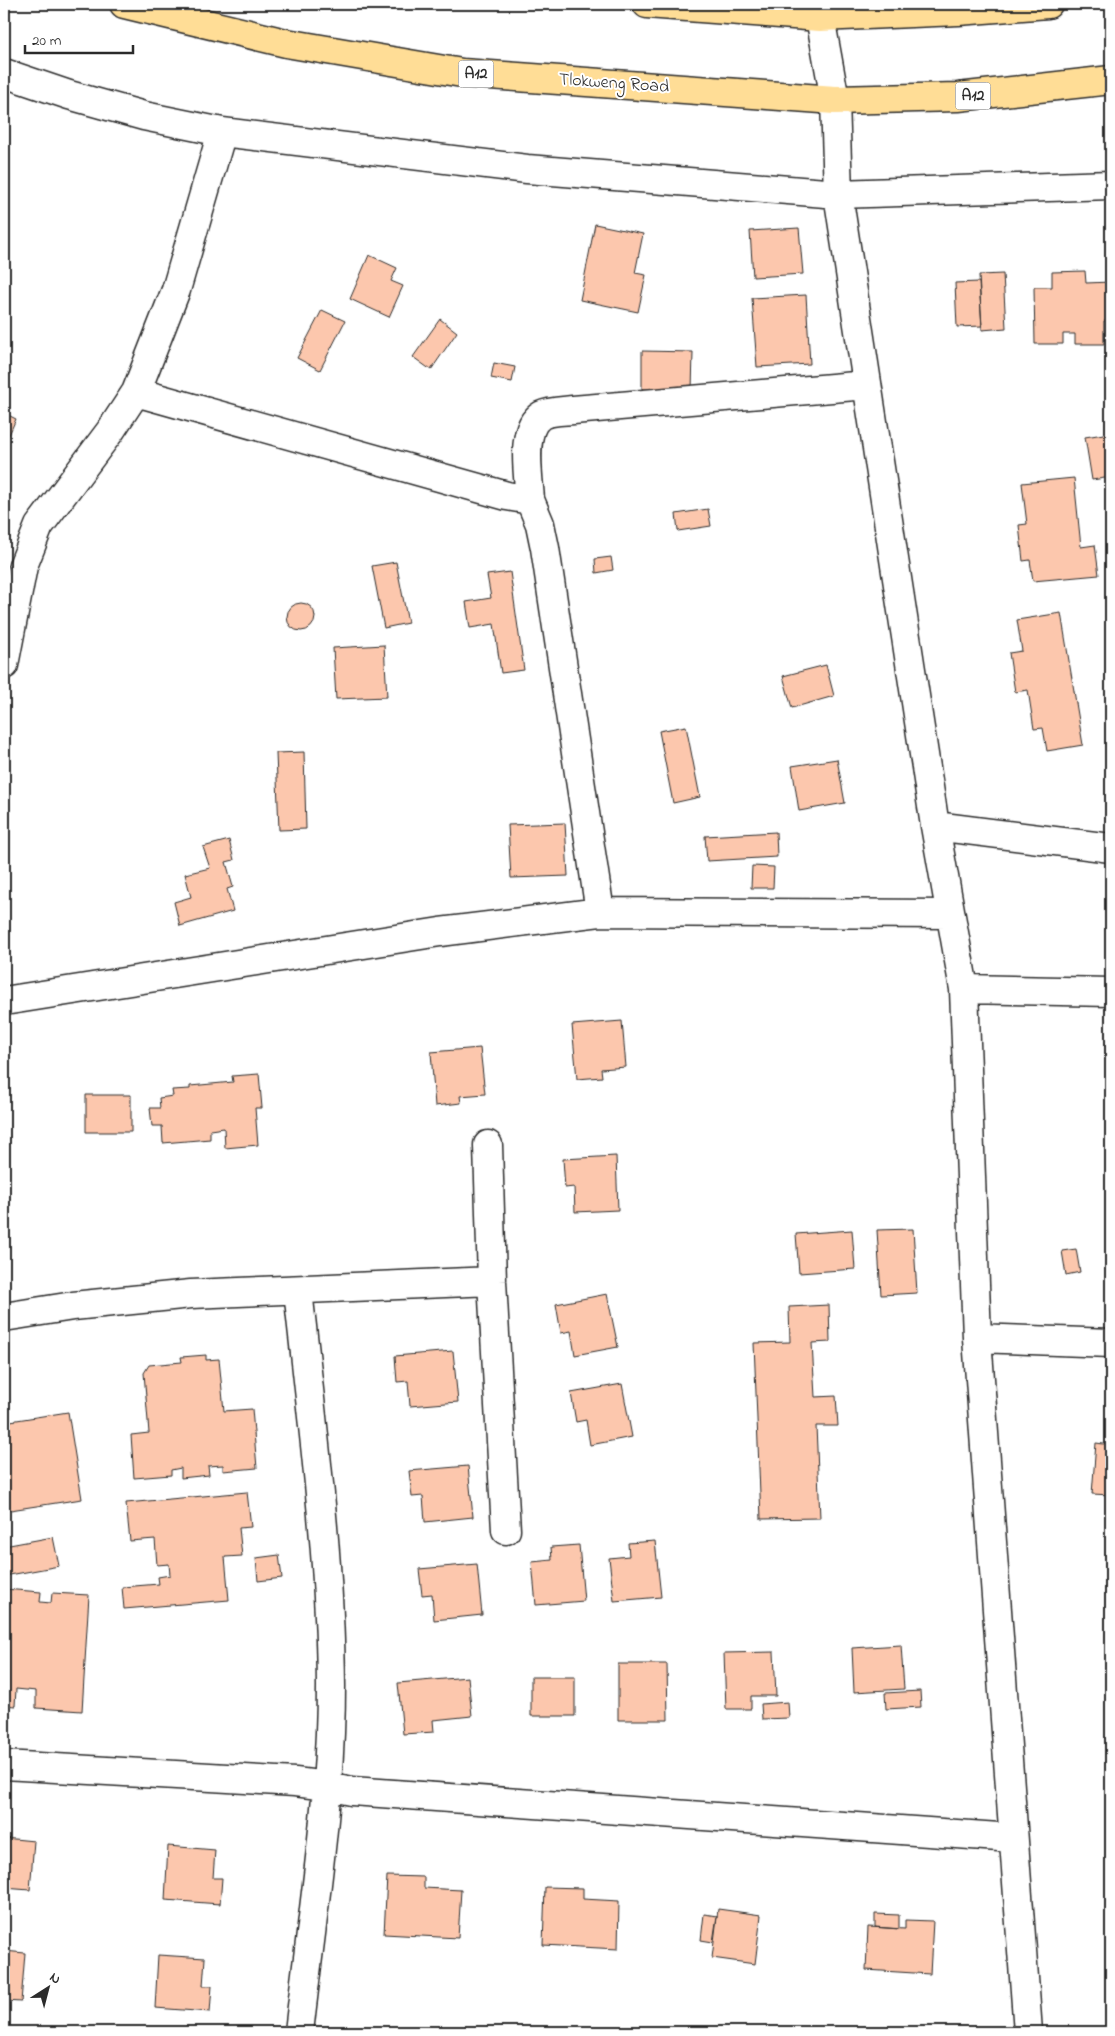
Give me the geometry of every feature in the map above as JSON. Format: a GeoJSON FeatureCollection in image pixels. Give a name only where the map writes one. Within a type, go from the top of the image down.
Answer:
{"type":"FeatureCollection","features":[{"type":"Feature","properties":{"kind":"main road","name":"Tlokweng Road"},"geometry":{"type":"LineString","coordinates":[[124,4],[286,43],[462,73],[835,100],[958,98],[1111,80]]}},
{"type":"Feature","properties":{"kind":"main road"},"geometry":{"type":"LineString","coordinates":[[646,4],[816,10],[958,11],[1048,4]]}},
{"type":"Feature","properties":{"kind":"street"},"geometry":{"type":"LineString","coordinates":[[816,10],[835,100],[838,194],[935,826],[964,989],[977,1338],[1028,2032]]}},
{"type":"Feature","properties":{"kind":"street"},"geometry":{"type":"LineString","coordinates":[[4,73],[69,95],[144,116],[222,132],[527,169],[838,194],[1111,185]]}},
{"type":"Feature","properties":{"kind":"street"},"geometry":{"type":"LineString","coordinates":[[4,665],[23,566],[40,526],[111,430],[136,392],[176,290],[222,132]]}},
{"type":"Feature","properties":{"kind":"street"},"geometry":{"type":"LineString","coordinates":[[600,912],[546,548],[540,524],[530,500],[527,449],[534,422],[543,415],[572,410],[867,385]]}},
{"type":"Feature","properties":{"kind":"street"},"geometry":{"type":"LineString","coordinates":[[136,392],[507,496],[530,500]]}},
{"type":"Feature","properties":{"kind":"street"},"geometry":{"type":"LineString","coordinates":[[935,826],[1111,848]]}},
{"type":"Feature","properties":{"kind":"street"},"geometry":{"type":"LineString","coordinates":[[4,1001],[440,932],[600,912],[950,914]]}},
{"type":"Feature","properties":{"kind":"street"},"geometry":{"type":"LineString","coordinates":[[964,989],[1111,992]]}},
{"type":"Feature","properties":{"kind":"street"},"geometry":{"type":"LineString","coordinates":[[488,1145],[492,1281],[506,1530]]}},
{"type":"Feature","properties":{"kind":"street"},"geometry":{"type":"LineString","coordinates":[[4,1317],[73,1306],[191,1294],[492,1281]]}},
{"type":"Feature","properties":{"kind":"street"},"geometry":{"type":"LineString","coordinates":[[298,1290],[326,1559],[331,1686],[327,1786],[299,2032]]}},
{"type":"Feature","properties":{"kind":"street"},"geometry":{"type":"LineString","coordinates":[[977,1338],[1111,1343]]}},
{"type":"Feature","properties":{"kind":"street"},"geometry":{"type":"LineString","coordinates":[[4,1765],[327,1786],[352,1791],[1013,1838]]}},
{"type":"Feature","properties":{"kind":"building"},"geometry":{"type":"Polygon","coordinates":[[[595,224],[643,234],[635,273],[646,275],[638,312],[580,300],[595,224]]]}},
{"type":"Feature","properties":{"kind":"building"},"geometry":{"type":"Polygon","coordinates":[[[799,228],[803,274],[753,277],[750,231],[799,228]]]}},
{"type":"Feature","properties":{"kind":"building"},"geometry":{"type":"Polygon","coordinates":[[[369,255],[397,268],[391,281],[403,286],[389,317],[350,299],[369,255]]]}},
{"type":"Feature","properties":{"kind":"building"},"geometry":{"type":"Polygon","coordinates":[[[1085,271],[1086,283],[1111,282],[1111,321],[1104,321],[1104,344],[1075,344],[1075,334],[1063,334],[1063,344],[1035,344],[1034,287],[1052,287],[1052,272],[1085,271]]]}},
{"type":"Feature","properties":{"kind":"building"},"geometry":{"type":"Polygon","coordinates":[[[1003,274],[1006,328],[982,330],[979,275],[1003,274]]]}},
{"type":"Feature","properties":{"kind":"building"},"geometry":{"type":"Polygon","coordinates":[[[979,282],[982,326],[957,327],[955,283],[979,282]]]}},
{"type":"Feature","properties":{"kind":"building"},"geometry":{"type":"Polygon","coordinates":[[[806,295],[810,364],[757,367],[752,298],[806,295]]]}},
{"type":"Feature","properties":{"kind":"building"},"geometry":{"type":"Polygon","coordinates":[[[322,310],[345,321],[320,370],[297,358],[322,310]]]}},
{"type":"Feature","properties":{"kind":"building"},"geometry":{"type":"Polygon","coordinates":[[[440,319],[457,332],[431,370],[413,357],[440,319]]]}},
{"type":"Feature","properties":{"kind":"building"},"geometry":{"type":"Polygon","coordinates":[[[642,351],[693,352],[692,390],[642,389],[642,351]]]}},
{"type":"Feature","properties":{"kind":"building"},"geometry":{"type":"Polygon","coordinates":[[[494,363],[515,367],[512,382],[491,378],[494,363]]]}},
{"type":"Feature","properties":{"kind":"building"},"geometry":{"type":"Polygon","coordinates":[[[4,413],[16,419],[5,444],[4,444],[4,413]]]}},
{"type":"Feature","properties":{"kind":"building"},"geometry":{"type":"Polygon","coordinates":[[[1110,433],[1111,477],[1092,480],[1085,437],[1110,433]]]}},
{"type":"Feature","properties":{"kind":"building"},"geometry":{"type":"Polygon","coordinates":[[[1074,478],[1081,547],[1095,545],[1099,575],[1033,581],[1030,560],[1023,561],[1019,525],[1027,524],[1022,483],[1074,478]]]}},
{"type":"Feature","properties":{"kind":"building"},"geometry":{"type":"Polygon","coordinates":[[[708,509],[711,526],[678,531],[676,514],[708,509]]]}},
{"type":"Feature","properties":{"kind":"building"},"geometry":{"type":"Polygon","coordinates":[[[611,557],[613,570],[596,573],[595,559],[611,557]]]}},
{"type":"Feature","properties":{"kind":"building"},"geometry":{"type":"Polygon","coordinates":[[[396,562],[408,623],[384,628],[372,566],[396,562]]]}},
{"type":"Feature","properties":{"kind":"building"},"geometry":{"type":"Polygon","coordinates":[[[510,572],[524,670],[501,673],[494,624],[470,628],[466,602],[491,598],[487,575],[510,572]]]}},
{"type":"Feature","properties":{"kind":"building"},"geometry":{"type":"Polygon","coordinates":[[[301,603],[311,607],[315,617],[311,627],[301,631],[291,627],[287,617],[291,607],[301,603]]]}},
{"type":"Feature","properties":{"kind":"building"},"geometry":{"type":"Polygon","coordinates":[[[1061,613],[1083,745],[1047,751],[1043,728],[1034,729],[1028,690],[1015,692],[1009,653],[1022,651],[1017,620],[1061,613]]]}},
{"type":"Feature","properties":{"kind":"building"},"geometry":{"type":"Polygon","coordinates":[[[384,645],[387,697],[336,699],[333,648],[384,645]]]}},
{"type":"Feature","properties":{"kind":"building"},"geometry":{"type":"Polygon","coordinates":[[[826,665],[834,696],[792,708],[783,676],[826,665]]]}},
{"type":"Feature","properties":{"kind":"building"},"geometry":{"type":"Polygon","coordinates":[[[686,726],[700,797],[673,803],[659,731],[686,726]]]}},
{"type":"Feature","properties":{"kind":"building"},"geometry":{"type":"Polygon","coordinates":[[[304,752],[306,829],[279,830],[276,753],[304,752]]]}},
{"type":"Feature","properties":{"kind":"building"},"geometry":{"type":"Polygon","coordinates":[[[837,759],[845,803],[799,811],[792,766],[837,759]]]}},
{"type":"Feature","properties":{"kind":"building"},"geometry":{"type":"Polygon","coordinates":[[[565,823],[568,876],[511,878],[508,825],[565,823]]]}},
{"type":"Feature","properties":{"kind":"building"},"geometry":{"type":"Polygon","coordinates":[[[776,832],[777,857],[707,861],[705,836],[776,832]]]}},
{"type":"Feature","properties":{"kind":"building"},"geometry":{"type":"Polygon","coordinates":[[[229,840],[234,860],[226,862],[233,887],[227,889],[233,911],[180,926],[174,902],[191,897],[185,874],[210,868],[203,847],[229,840]]]}},
{"type":"Feature","properties":{"kind":"building"},"geometry":{"type":"Polygon","coordinates":[[[752,866],[774,867],[773,888],[751,888],[752,866]]]}},
{"type":"Feature","properties":{"kind":"building"},"geometry":{"type":"Polygon","coordinates":[[[622,1021],[626,1067],[601,1069],[602,1077],[577,1079],[572,1025],[622,1021]]]}},
{"type":"Feature","properties":{"kind":"building"},"geometry":{"type":"Polygon","coordinates":[[[480,1048],[485,1094],[460,1096],[461,1103],[435,1106],[431,1052],[480,1048]]]}},
{"type":"Feature","properties":{"kind":"building"},"geometry":{"type":"Polygon","coordinates":[[[259,1074],[262,1108],[255,1108],[258,1145],[225,1148],[224,1128],[210,1130],[210,1139],[163,1143],[162,1126],[152,1126],[150,1108],[160,1108],[159,1098],[173,1096],[172,1090],[190,1089],[190,1086],[233,1082],[232,1076],[259,1074]]]}},
{"type":"Feature","properties":{"kind":"building"},"geometry":{"type":"Polygon","coordinates":[[[86,1095],[131,1095],[131,1132],[86,1132],[86,1095]]]}},
{"type":"Feature","properties":{"kind":"building"},"geometry":{"type":"Polygon","coordinates":[[[616,1156],[618,1210],[575,1212],[574,1187],[565,1188],[563,1159],[616,1156]]]}},
{"type":"Feature","properties":{"kind":"building"},"geometry":{"type":"Polygon","coordinates":[[[913,1229],[917,1293],[881,1295],[877,1230],[913,1229]]]}},
{"type":"Feature","properties":{"kind":"building"},"geometry":{"type":"Polygon","coordinates":[[[852,1230],[855,1269],[799,1273],[796,1234],[852,1230]]]}},
{"type":"Feature","properties":{"kind":"building"},"geometry":{"type":"Polygon","coordinates":[[[1076,1249],[1080,1272],[1066,1275],[1062,1251],[1076,1249]]]}},
{"type":"Feature","properties":{"kind":"building"},"geometry":{"type":"Polygon","coordinates":[[[607,1294],[618,1347],[575,1355],[571,1331],[561,1333],[556,1304],[607,1294]]]}},
{"type":"Feature","properties":{"kind":"building"},"geometry":{"type":"Polygon","coordinates":[[[829,1305],[830,1342],[812,1343],[815,1397],[836,1396],[838,1426],[816,1426],[820,1518],[761,1519],[754,1343],[790,1342],[789,1307],[829,1305]]]}},
{"type":"Feature","properties":{"kind":"building"},"geometry":{"type":"Polygon","coordinates":[[[453,1351],[458,1402],[410,1406],[408,1381],[397,1382],[395,1356],[453,1351]]]}},
{"type":"Feature","properties":{"kind":"building"},"geometry":{"type":"Polygon","coordinates":[[[206,1355],[206,1360],[219,1359],[224,1411],[252,1409],[257,1468],[223,1471],[223,1465],[208,1466],[209,1475],[181,1478],[181,1468],[171,1470],[171,1475],[134,1478],[131,1435],[149,1433],[144,1373],[149,1365],[182,1362],[181,1357],[206,1355]]]}},
{"type":"Feature","properties":{"kind":"building"},"geometry":{"type":"Polygon","coordinates":[[[622,1384],[632,1437],[590,1445],[586,1420],[576,1422],[571,1393],[622,1384]]]}},
{"type":"Feature","properties":{"kind":"building"},"geometry":{"type":"Polygon","coordinates":[[[68,1412],[82,1499],[4,1511],[4,1422],[68,1412]]]}},
{"type":"Feature","properties":{"kind":"building"},"geometry":{"type":"Polygon","coordinates":[[[1096,1443],[1111,1445],[1111,1495],[1092,1494],[1096,1443]]]}},
{"type":"Feature","properties":{"kind":"building"},"geometry":{"type":"Polygon","coordinates":[[[468,1466],[473,1517],[425,1522],[423,1496],[412,1497],[409,1471],[468,1466]]]}},
{"type":"Feature","properties":{"kind":"building"},"geometry":{"type":"Polygon","coordinates":[[[247,1492],[251,1527],[239,1528],[242,1556],[225,1557],[229,1600],[124,1609],[122,1587],[159,1584],[158,1577],[170,1575],[169,1564],[157,1565],[155,1539],[130,1541],[126,1503],[247,1492]]]}},
{"type":"Feature","properties":{"kind":"building"},"geometry":{"type":"Polygon","coordinates":[[[53,1537],[59,1566],[4,1576],[4,1546],[53,1537]]]}},
{"type":"Feature","properties":{"kind":"building"},"geometry":{"type":"Polygon","coordinates":[[[655,1541],[661,1597],[614,1601],[609,1558],[629,1556],[628,1543],[655,1541]]]}},
{"type":"Feature","properties":{"kind":"building"},"geometry":{"type":"Polygon","coordinates":[[[579,1545],[584,1601],[536,1605],[532,1562],[552,1560],[551,1547],[579,1545]]]}},
{"type":"Feature","properties":{"kind":"building"},"geometry":{"type":"Polygon","coordinates":[[[279,1555],[282,1578],[258,1581],[256,1558],[279,1555]]]}},
{"type":"Feature","properties":{"kind":"building"},"geometry":{"type":"Polygon","coordinates":[[[477,1564],[482,1615],[434,1620],[432,1594],[422,1595],[419,1569],[477,1564]]]}},
{"type":"Feature","properties":{"kind":"building"},"geometry":{"type":"Polygon","coordinates":[[[4,1589],[41,1592],[40,1602],[51,1603],[52,1593],[89,1595],[82,1711],[36,1708],[36,1691],[16,1689],[15,1706],[4,1705],[4,1589]]]}},
{"type":"Feature","properties":{"kind":"building"},"geometry":{"type":"Polygon","coordinates":[[[901,1645],[904,1689],[854,1692],[852,1648],[901,1645]]]}},
{"type":"Feature","properties":{"kind":"building"},"geometry":{"type":"Polygon","coordinates":[[[774,1652],[776,1696],[751,1696],[751,1709],[726,1709],[724,1653],[774,1652]]]}},
{"type":"Feature","properties":{"kind":"building"},"geometry":{"type":"Polygon","coordinates":[[[618,1664],[667,1664],[668,1720],[618,1720],[618,1664]]]}},
{"type":"Feature","properties":{"kind":"building"},"geometry":{"type":"Polygon","coordinates":[[[468,1677],[472,1716],[433,1720],[434,1732],[403,1734],[398,1683],[468,1677]]]}},
{"type":"Feature","properties":{"kind":"building"},"geometry":{"type":"Polygon","coordinates":[[[531,1677],[575,1677],[575,1716],[531,1716],[531,1677]]]}},
{"type":"Feature","properties":{"kind":"building"},"geometry":{"type":"Polygon","coordinates":[[[920,1691],[921,1707],[886,1709],[885,1693],[920,1691]]]}},
{"type":"Feature","properties":{"kind":"building"},"geometry":{"type":"Polygon","coordinates":[[[788,1702],[789,1718],[762,1719],[761,1704],[788,1702]]]}},
{"type":"Feature","properties":{"kind":"building"},"geometry":{"type":"Polygon","coordinates":[[[4,1838],[34,1841],[30,1890],[4,1888],[4,1838]]]}},
{"type":"Feature","properties":{"kind":"building"},"geometry":{"type":"Polygon","coordinates":[[[168,1846],[215,1850],[213,1878],[222,1878],[220,1904],[165,1900],[168,1846]]]}},
{"type":"Feature","properties":{"kind":"building"},"geometry":{"type":"Polygon","coordinates":[[[387,1876],[424,1877],[424,1888],[461,1890],[458,1938],[384,1934],[387,1876]]]}},
{"type":"Feature","properties":{"kind":"building"},"geometry":{"type":"Polygon","coordinates":[[[545,1887],[583,1888],[583,1899],[619,1901],[618,1949],[543,1945],[545,1887]]]}},
{"type":"Feature","properties":{"kind":"building"},"geometry":{"type":"Polygon","coordinates":[[[718,1909],[761,1915],[755,1964],[712,1958],[718,1909]]]}},
{"type":"Feature","properties":{"kind":"building"},"geometry":{"type":"Polygon","coordinates":[[[704,1914],[717,1916],[713,1942],[701,1940],[704,1914]]]}},
{"type":"Feature","properties":{"kind":"building"},"geometry":{"type":"Polygon","coordinates":[[[875,1914],[899,1915],[899,1929],[875,1927],[875,1914]]]}},
{"type":"Feature","properties":{"kind":"building"},"geometry":{"type":"Polygon","coordinates":[[[905,1920],[933,1921],[930,1974],[866,1970],[868,1927],[905,1929],[905,1920]]]}},
{"type":"Feature","properties":{"kind":"building"},"geometry":{"type":"Polygon","coordinates":[[[4,1951],[25,1953],[21,2002],[4,2001],[4,1951]]]}},
{"type":"Feature","properties":{"kind":"building"},"geometry":{"type":"Polygon","coordinates":[[[158,1955],[205,1958],[203,1986],[212,1986],[210,2012],[155,2008],[158,1955]]]}}]}
